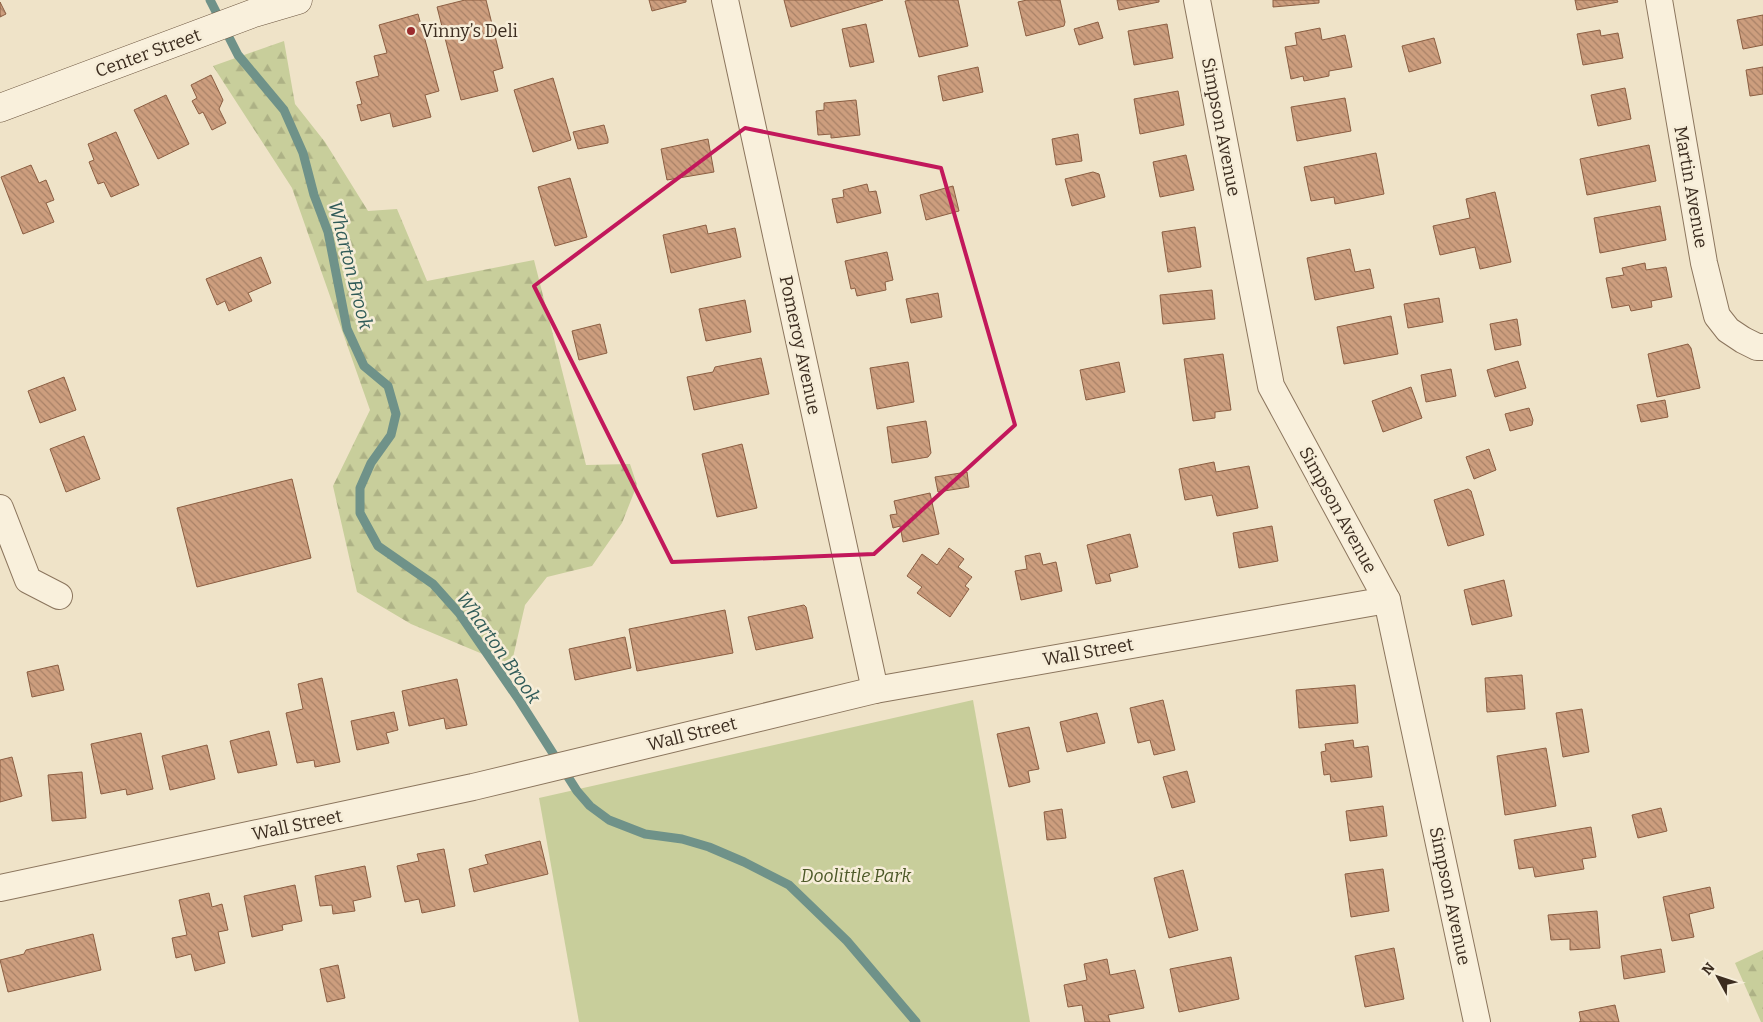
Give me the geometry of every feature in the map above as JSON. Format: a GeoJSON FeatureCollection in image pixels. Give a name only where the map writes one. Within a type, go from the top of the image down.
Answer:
{"type":"FeatureCollection","features":[{"type":"Feature","properties":{"kind":"main road","name":"Center Street"},"geometry":{"type":"LineString","coordinates":[[0,108],[254,13],[298,0]]}},
{"type":"Feature","properties":{"kind":"street","name":"Pomeroy Avenue"},"geometry":{"type":"LineString","coordinates":[[725,0],[875,690]]}},
{"type":"Feature","properties":{"kind":"street","name":"Simpson Avenue"},"geometry":{"type":"LineString","coordinates":[[1197,0],[1271,386],[1387,600],[1477,1022]]}},
{"type":"Feature","properties":{"kind":"street","name":"Martin Avenue"},"geometry":{"type":"LineString","coordinates":[[1659,0],[1704,263],[1717,316],[1728,330],[1750,344],[1763,347]]}},
{"type":"Feature","properties":{"kind":"street"},"geometry":{"type":"LineString","coordinates":[[0,508],[28,580],[59,596]]}},
{"type":"Feature","properties":{"kind":"street","name":"Wall Street"},"geometry":{"type":"LineString","coordinates":[[0,888],[474,787],[875,690],[1387,600]]}},
{"type":"Feature","properties":{"kind":"highlighted area"},"geometry":{"type":"Polygon","coordinates":[[[745,128],[941,168],[1015,425],[874,554],[672,562],[534,286],[745,128]]]}},
{"type":"Feature","properties":{"kind":"green space"},"geometry":{"type":"Polygon","coordinates":[[[284,41],[295,104],[325,142],[368,211],[397,209],[427,281],[534,260],[586,465],[630,464],[637,485],[622,523],[592,566],[547,577],[525,605],[511,666],[411,624],[357,592],[333,486],[370,410],[292,188],[213,66],[284,41]]]}},
{"type":"Feature","properties":{"kind":"green space","name":"Doolittle Park"},"geometry":{"type":"Polygon","coordinates":[[[973,700],[1030,1022],[579,1022],[539,798],[973,700]]]}},
{"type":"Feature","properties":{"kind":"green space"},"geometry":{"type":"Polygon","coordinates":[[[1763,950],[1763,1022],[1761,1022],[1735,963],[1763,950]]]}},
{"type":"Feature","properties":{"kind":"building"},"geometry":{"type":"Polygon","coordinates":[[[465,0],[486,0],[503,68],[493,71],[498,91],[461,100],[437,7],[465,0]]]}},
{"type":"Feature","properties":{"kind":"building"},"geometry":{"type":"Polygon","coordinates":[[[649,0],[686,0],[686,2],[652,11],[649,0]]]}},
{"type":"Feature","properties":{"kind":"building"},"geometry":{"type":"Polygon","coordinates":[[[784,0],[883,0],[791,27],[784,0]]]}},
{"type":"Feature","properties":{"kind":"building"},"geometry":{"type":"Polygon","coordinates":[[[958,0],[968,46],[919,57],[905,1],[958,0]]]}},
{"type":"Feature","properties":{"kind":"building"},"geometry":{"type":"Polygon","coordinates":[[[1027,0],[1060,0],[1065,22],[1064,26],[1026,36],[1018,2],[1027,0]]]}},
{"type":"Feature","properties":{"kind":"building"},"geometry":{"type":"Polygon","coordinates":[[[1117,0],[1159,0],[1159,2],[1119,10],[1117,0]]]}},
{"type":"Feature","properties":{"kind":"building"},"geometry":{"type":"Polygon","coordinates":[[[1273,0],[1319,0],[1319,3],[1273,7],[1273,0]]]}},
{"type":"Feature","properties":{"kind":"building"},"geometry":{"type":"Polygon","coordinates":[[[1575,0],[1617,0],[1618,2],[1577,10],[1575,0]]]}},
{"type":"Feature","properties":{"kind":"building"},"geometry":{"type":"Polygon","coordinates":[[[0,2],[6,14],[0,17],[0,2]]]}},
{"type":"Feature","properties":{"kind":"building"},"geometry":{"type":"Polygon","coordinates":[[[418,14],[439,91],[425,95],[431,117],[393,127],[390,113],[361,121],[357,105],[362,104],[356,82],[379,76],[374,56],[387,53],[379,25],[418,14]]]}},
{"type":"Feature","properties":{"kind":"building"},"geometry":{"type":"Polygon","coordinates":[[[1763,15],[1763,45],[1743,49],[1737,20],[1763,15]]]}},
{"type":"Feature","properties":{"kind":"building"},"geometry":{"type":"Polygon","coordinates":[[[1098,22],[1103,38],[1079,45],[1074,29],[1098,22]]]}},
{"type":"Feature","properties":{"kind":"building"},"geometry":{"type":"Polygon","coordinates":[[[866,24],[874,62],[850,67],[842,29],[866,24]]]}},
{"type":"Feature","properties":{"kind":"building"},"geometry":{"type":"Polygon","coordinates":[[[1167,24],[1173,58],[1134,65],[1128,31],[1167,24]]]}},
{"type":"Feature","properties":{"kind":"building"},"geometry":{"type":"Polygon","coordinates":[[[1320,28],[1322,40],[1345,35],[1352,67],[1329,71],[1329,76],[1304,81],[1303,76],[1291,79],[1285,47],[1297,45],[1295,33],[1320,28]]]}},
{"type":"Feature","properties":{"kind":"building"},"geometry":{"type":"Polygon","coordinates":[[[1600,30],[1601,36],[1618,33],[1623,58],[1583,65],[1577,34],[1600,30]]]}},
{"type":"Feature","properties":{"kind":"building"},"geometry":{"type":"Polygon","coordinates":[[[1434,38],[1441,63],[1409,72],[1402,46],[1434,38]]]}},
{"type":"Feature","properties":{"kind":"building"},"geometry":{"type":"Polygon","coordinates":[[[978,67],[983,92],[943,101],[938,76],[978,67]]]}},
{"type":"Feature","properties":{"kind":"building"},"geometry":{"type":"Polygon","coordinates":[[[1763,67],[1763,94],[1750,96],[1746,70],[1763,67]]]}},
{"type":"Feature","properties":{"kind":"building"},"geometry":{"type":"Polygon","coordinates":[[[211,75],[223,100],[219,109],[226,123],[212,130],[203,112],[199,114],[192,101],[197,98],[191,85],[211,75]]]}},
{"type":"Feature","properties":{"kind":"building"},"geometry":{"type":"Polygon","coordinates":[[[553,78],[571,140],[533,152],[514,90],[553,78]]]}},
{"type":"Feature","properties":{"kind":"building"},"geometry":{"type":"Polygon","coordinates":[[[1625,88],[1631,119],[1598,126],[1591,95],[1625,88]]]}},
{"type":"Feature","properties":{"kind":"building"},"geometry":{"type":"Polygon","coordinates":[[[1178,91],[1184,125],[1140,134],[1134,99],[1178,91]]]}},
{"type":"Feature","properties":{"kind":"building"},"geometry":{"type":"Polygon","coordinates":[[[166,95],[189,144],[158,159],[134,110],[166,95]]]}},
{"type":"Feature","properties":{"kind":"building"},"geometry":{"type":"Polygon","coordinates":[[[1345,98],[1351,131],[1297,141],[1291,107],[1345,98]]]}},
{"type":"Feature","properties":{"kind":"building"},"geometry":{"type":"Polygon","coordinates":[[[856,100],[860,135],[831,138],[831,134],[818,135],[816,111],[824,110],[824,103],[856,100]]]}},
{"type":"Feature","properties":{"kind":"building"},"geometry":{"type":"Polygon","coordinates":[[[604,125],[608,143],[578,149],[573,132],[604,125]]]}},
{"type":"Feature","properties":{"kind":"building"},"geometry":{"type":"Polygon","coordinates":[[[116,132],[139,185],[111,197],[104,182],[98,184],[89,162],[94,160],[88,144],[116,132]]]}},
{"type":"Feature","properties":{"kind":"building"},"geometry":{"type":"Polygon","coordinates":[[[1078,134],[1082,161],[1056,165],[1052,139],[1078,134]]]}},
{"type":"Feature","properties":{"kind":"building"},"geometry":{"type":"Polygon","coordinates":[[[708,139],[714,172],[667,180],[661,149],[708,139]]]}},
{"type":"Feature","properties":{"kind":"building"},"geometry":{"type":"Polygon","coordinates":[[[1649,145],[1656,181],[1587,195],[1580,159],[1649,145]]]}},
{"type":"Feature","properties":{"kind":"building"},"geometry":{"type":"Polygon","coordinates":[[[1376,153],[1384,194],[1335,204],[1334,197],[1311,201],[1304,167],[1376,153]]]}},
{"type":"Feature","properties":{"kind":"building"},"geometry":{"type":"Polygon","coordinates":[[[1186,155],[1194,190],[1160,197],[1153,162],[1186,155]]]}},
{"type":"Feature","properties":{"kind":"building"},"geometry":{"type":"Polygon","coordinates":[[[31,165],[39,183],[46,180],[54,200],[46,203],[54,222],[23,234],[1,177],[31,165]]]}},
{"type":"Feature","properties":{"kind":"building"},"geometry":{"type":"Polygon","coordinates":[[[1093,172],[1099,174],[1105,197],[1072,206],[1065,179],[1093,172]]]}},
{"type":"Feature","properties":{"kind":"building"},"geometry":{"type":"Polygon","coordinates":[[[570,178],[587,237],[555,246],[538,187],[570,178]]]}},
{"type":"Feature","properties":{"kind":"building"},"geometry":{"type":"Polygon","coordinates":[[[867,184],[869,192],[876,191],[881,213],[837,223],[832,199],[844,197],[843,190],[867,184]]]}},
{"type":"Feature","properties":{"kind":"building"},"geometry":{"type":"Polygon","coordinates":[[[953,186],[959,211],[926,220],[920,195],[953,186]]]}},
{"type":"Feature","properties":{"kind":"building"},"geometry":{"type":"Polygon","coordinates":[[[1495,192],[1511,262],[1480,269],[1475,247],[1440,255],[1433,226],[1470,218],[1466,199],[1495,192]]]}},
{"type":"Feature","properties":{"kind":"building"},"geometry":{"type":"Polygon","coordinates":[[[1660,206],[1666,240],[1600,253],[1594,218],[1660,206]]]}},
{"type":"Feature","properties":{"kind":"building"},"geometry":{"type":"Polygon","coordinates":[[[706,225],[708,234],[735,228],[741,257],[671,273],[663,235],[706,225]]]}},
{"type":"Feature","properties":{"kind":"building"},"geometry":{"type":"Polygon","coordinates":[[[1195,227],[1201,267],[1168,272],[1162,232],[1195,227]]]}},
{"type":"Feature","properties":{"kind":"building"},"geometry":{"type":"Polygon","coordinates":[[[1350,249],[1355,272],[1370,269],[1374,288],[1315,300],[1307,258],[1350,249]]]}},
{"type":"Feature","properties":{"kind":"building"},"geometry":{"type":"Polygon","coordinates":[[[887,252],[893,280],[885,282],[886,290],[857,296],[855,288],[851,289],[845,261],[887,252]]]}},
{"type":"Feature","properties":{"kind":"building"},"geometry":{"type":"Polygon","coordinates":[[[261,257],[271,283],[248,293],[252,301],[229,311],[225,301],[217,305],[206,279],[261,257]]]}},
{"type":"Feature","properties":{"kind":"building"},"geometry":{"type":"Polygon","coordinates":[[[1645,263],[1646,270],[1666,267],[1672,297],[1651,301],[1652,307],[1631,311],[1629,305],[1612,308],[1606,278],[1624,275],[1622,268],[1645,263]]]}},
{"type":"Feature","properties":{"kind":"building"},"geometry":{"type":"Polygon","coordinates":[[[1212,290],[1215,319],[1163,324],[1160,295],[1212,290]]]}},
{"type":"Feature","properties":{"kind":"building"},"geometry":{"type":"Polygon","coordinates":[[[938,293],[942,317],[911,323],[906,299],[938,293]]]}},
{"type":"Feature","properties":{"kind":"building"},"geometry":{"type":"Polygon","coordinates":[[[1439,298],[1443,322],[1408,328],[1404,304],[1439,298]]]}},
{"type":"Feature","properties":{"kind":"building"},"geometry":{"type":"Polygon","coordinates":[[[745,300],[751,332],[706,341],[699,309],[745,300]]]}},
{"type":"Feature","properties":{"kind":"building"},"geometry":{"type":"Polygon","coordinates":[[[1391,316],[1398,354],[1344,364],[1337,327],[1391,316]]]}},
{"type":"Feature","properties":{"kind":"building"},"geometry":{"type":"Polygon","coordinates":[[[1517,319],[1521,345],[1495,350],[1490,324],[1517,319]]]}},
{"type":"Feature","properties":{"kind":"building"},"geometry":{"type":"Polygon","coordinates":[[[600,324],[607,353],[579,360],[572,331],[600,324]]]}},
{"type":"Feature","properties":{"kind":"building"},"geometry":{"type":"Polygon","coordinates":[[[1688,344],[1691,348],[1700,388],[1657,397],[1648,354],[1688,344]]]}},
{"type":"Feature","properties":{"kind":"building"},"geometry":{"type":"Polygon","coordinates":[[[1223,354],[1231,410],[1215,412],[1215,418],[1193,421],[1184,359],[1223,354]]]}},
{"type":"Feature","properties":{"kind":"building"},"geometry":{"type":"Polygon","coordinates":[[[761,358],[769,394],[694,410],[687,377],[713,372],[715,367],[761,358]]]}},
{"type":"Feature","properties":{"kind":"building"},"geometry":{"type":"Polygon","coordinates":[[[1518,361],[1526,388],[1495,397],[1487,370],[1518,361]]]}},
{"type":"Feature","properties":{"kind":"building"},"geometry":{"type":"Polygon","coordinates":[[[908,362],[914,402],[877,409],[870,368],[908,362]]]}},
{"type":"Feature","properties":{"kind":"building"},"geometry":{"type":"Polygon","coordinates":[[[1119,362],[1125,392],[1086,400],[1080,370],[1119,362]]]}},
{"type":"Feature","properties":{"kind":"building"},"geometry":{"type":"Polygon","coordinates":[[[1451,369],[1456,396],[1426,402],[1421,375],[1451,369]]]}},
{"type":"Feature","properties":{"kind":"building"},"geometry":{"type":"Polygon","coordinates":[[[64,377],[76,410],[40,423],[28,391],[64,377]]]}},
{"type":"Feature","properties":{"kind":"building"},"geometry":{"type":"Polygon","coordinates":[[[1411,387],[1422,418],[1383,432],[1372,401],[1411,387]]]}},
{"type":"Feature","properties":{"kind":"building"},"geometry":{"type":"Polygon","coordinates":[[[1665,400],[1668,417],[1641,422],[1637,405],[1665,400]]]}},
{"type":"Feature","properties":{"kind":"building"},"geometry":{"type":"Polygon","coordinates":[[[1529,408],[1533,420],[1532,425],[1510,431],[1505,414],[1529,408]]]}},
{"type":"Feature","properties":{"kind":"building"},"geometry":{"type":"Polygon","coordinates":[[[926,421],[931,453],[928,457],[892,463],[887,427],[926,421]]]}},
{"type":"Feature","properties":{"kind":"building"},"geometry":{"type":"Polygon","coordinates":[[[84,436],[100,479],[66,492],[50,449],[84,436]]]}},
{"type":"Feature","properties":{"kind":"building"},"geometry":{"type":"Polygon","coordinates":[[[742,444],[757,508],[717,517],[702,454],[742,444]]]}},
{"type":"Feature","properties":{"kind":"building"},"geometry":{"type":"Polygon","coordinates":[[[1489,449],[1496,470],[1474,479],[1466,457],[1489,449]]]}},
{"type":"Feature","properties":{"kind":"building"},"geometry":{"type":"Polygon","coordinates":[[[1214,462],[1216,472],[1249,466],[1258,508],[1217,516],[1212,495],[1185,500],[1179,469],[1214,462]]]}},
{"type":"Feature","properties":{"kind":"building"},"geometry":{"type":"Polygon","coordinates":[[[967,472],[969,487],[938,492],[935,477],[967,472]]]}},
{"type":"Feature","properties":{"kind":"building"},"geometry":{"type":"Polygon","coordinates":[[[292,479],[311,558],[197,587],[177,508],[292,479]]]}},
{"type":"Feature","properties":{"kind":"building"},"geometry":{"type":"Polygon","coordinates":[[[1468,489],[1471,491],[1484,535],[1448,546],[1434,500],[1468,489]]]}},
{"type":"Feature","properties":{"kind":"building"},"geometry":{"type":"Polygon","coordinates":[[[930,493],[939,534],[903,542],[900,526],[893,528],[890,515],[897,514],[894,501],[930,493]]]}},
{"type":"Feature","properties":{"kind":"building"},"geometry":{"type":"Polygon","coordinates":[[[1272,526],[1278,561],[1239,568],[1233,533],[1272,526]]]}},
{"type":"Feature","properties":{"kind":"building"},"geometry":{"type":"Polygon","coordinates":[[[1130,534],[1138,567],[1109,574],[1111,581],[1096,584],[1087,545],[1130,534]]]}},
{"type":"Feature","properties":{"kind":"building"},"geometry":{"type":"Polygon","coordinates":[[[949,548],[964,559],[958,567],[972,577],[965,586],[969,589],[950,617],[917,593],[922,587],[907,576],[922,554],[937,565],[949,548]]]}},
{"type":"Feature","properties":{"kind":"building"},"geometry":{"type":"Polygon","coordinates":[[[1040,553],[1043,565],[1056,562],[1062,591],[1021,600],[1015,571],[1027,569],[1025,556],[1040,553]]]}},
{"type":"Feature","properties":{"kind":"building"},"geometry":{"type":"Polygon","coordinates":[[[1504,580],[1512,616],[1472,625],[1464,590],[1504,580]]]}},
{"type":"Feature","properties":{"kind":"building"},"geometry":{"type":"Polygon","coordinates":[[[804,605],[813,638],[756,650],[748,617],[804,605]]]}},
{"type":"Feature","properties":{"kind":"building"},"geometry":{"type":"Polygon","coordinates":[[[725,610],[733,653],[637,671],[629,629],[725,610]]]}},
{"type":"Feature","properties":{"kind":"building"},"geometry":{"type":"Polygon","coordinates":[[[625,637],[631,668],[575,680],[569,649],[625,637]]]}},
{"type":"Feature","properties":{"kind":"building"},"geometry":{"type":"Polygon","coordinates":[[[58,665],[64,690],[32,697],[27,672],[58,665]]]}},
{"type":"Feature","properties":{"kind":"building"},"geometry":{"type":"Polygon","coordinates":[[[1522,675],[1525,709],[1487,712],[1485,678],[1522,675]]]}},
{"type":"Feature","properties":{"kind":"building"},"geometry":{"type":"Polygon","coordinates":[[[322,678],[340,762],[315,767],[314,760],[297,763],[286,713],[303,709],[298,684],[322,678]]]}},
{"type":"Feature","properties":{"kind":"building"},"geometry":{"type":"Polygon","coordinates":[[[457,679],[467,725],[446,729],[444,718],[409,726],[402,691],[457,679]]]}},
{"type":"Feature","properties":{"kind":"building"},"geometry":{"type":"Polygon","coordinates":[[[1355,685],[1358,723],[1299,728],[1296,690],[1355,685]]]}},
{"type":"Feature","properties":{"kind":"building"},"geometry":{"type":"Polygon","coordinates":[[[1163,700],[1175,750],[1154,755],[1150,740],[1138,743],[1130,708],[1163,700]]]}},
{"type":"Feature","properties":{"kind":"building"},"geometry":{"type":"Polygon","coordinates":[[[1582,709],[1589,752],[1563,757],[1556,713],[1582,709]]]}},
{"type":"Feature","properties":{"kind":"building"},"geometry":{"type":"Polygon","coordinates":[[[394,712],[398,730],[386,733],[389,743],[357,750],[351,721],[394,712]]]}},
{"type":"Feature","properties":{"kind":"building"},"geometry":{"type":"Polygon","coordinates":[[[1097,713],[1105,743],[1067,752],[1060,722],[1097,713]]]}},
{"type":"Feature","properties":{"kind":"building"},"geometry":{"type":"Polygon","coordinates":[[[1029,727],[1039,769],[1028,771],[1030,782],[1009,787],[997,734],[1029,727]]]}},
{"type":"Feature","properties":{"kind":"building"},"geometry":{"type":"Polygon","coordinates":[[[269,731],[277,765],[238,773],[230,741],[269,731]]]}},
{"type":"Feature","properties":{"kind":"building"},"geometry":{"type":"Polygon","coordinates":[[[141,733],[153,789],[127,795],[126,789],[101,794],[91,744],[141,733]]]}},
{"type":"Feature","properties":{"kind":"building"},"geometry":{"type":"Polygon","coordinates":[[[1353,740],[1354,748],[1368,746],[1372,777],[1331,782],[1330,774],[1324,775],[1321,752],[1326,751],[1325,744],[1353,740]]]}},
{"type":"Feature","properties":{"kind":"building"},"geometry":{"type":"Polygon","coordinates":[[[207,745],[215,779],[170,790],[162,756],[207,745]]]}},
{"type":"Feature","properties":{"kind":"building"},"geometry":{"type":"Polygon","coordinates":[[[1546,748],[1556,806],[1505,815],[1497,756],[1546,748]]]}},
{"type":"Feature","properties":{"kind":"building"},"geometry":{"type":"Polygon","coordinates":[[[12,757],[22,796],[0,802],[0,760],[12,757]]]}},
{"type":"Feature","properties":{"kind":"building"},"geometry":{"type":"Polygon","coordinates":[[[1187,771],[1195,802],[1172,808],[1163,777],[1187,771]]]}},
{"type":"Feature","properties":{"kind":"building"},"geometry":{"type":"Polygon","coordinates":[[[82,772],[86,818],[52,821],[48,775],[82,772]]]}},
{"type":"Feature","properties":{"kind":"building"},"geometry":{"type":"Polygon","coordinates":[[[1383,806],[1387,836],[1350,841],[1346,811],[1383,806]]]}},
{"type":"Feature","properties":{"kind":"building"},"geometry":{"type":"Polygon","coordinates":[[[1661,808],[1667,831],[1638,838],[1632,815],[1661,808]]]}},
{"type":"Feature","properties":{"kind":"building"},"geometry":{"type":"Polygon","coordinates":[[[1062,809],[1066,838],[1047,840],[1044,812],[1062,809]]]}},
{"type":"Feature","properties":{"kind":"building"},"geometry":{"type":"Polygon","coordinates":[[[1591,827],[1596,857],[1582,859],[1584,869],[1535,877],[1533,867],[1519,869],[1514,840],[1591,827]]]}},
{"type":"Feature","properties":{"kind":"building"},"geometry":{"type":"Polygon","coordinates":[[[540,841],[548,874],[474,892],[469,869],[488,864],[485,855],[540,841]]]}},
{"type":"Feature","properties":{"kind":"building"},"geometry":{"type":"Polygon","coordinates":[[[444,849],[455,906],[422,913],[419,899],[405,902],[397,866],[419,861],[417,854],[444,849]]]}},
{"type":"Feature","properties":{"kind":"building"},"geometry":{"type":"Polygon","coordinates":[[[365,866],[371,897],[353,901],[355,911],[333,914],[332,905],[320,906],[315,876],[365,866]]]}},
{"type":"Feature","properties":{"kind":"building"},"geometry":{"type":"Polygon","coordinates":[[[1383,869],[1389,911],[1351,917],[1345,874],[1383,869]]]}},
{"type":"Feature","properties":{"kind":"building"},"geometry":{"type":"Polygon","coordinates":[[[1183,870],[1198,930],[1169,938],[1154,878],[1183,870]]]}},
{"type":"Feature","properties":{"kind":"building"},"geometry":{"type":"Polygon","coordinates":[[[295,885],[302,921],[282,925],[283,930],[252,937],[244,896],[295,885]]]}},
{"type":"Feature","properties":{"kind":"building"},"geometry":{"type":"Polygon","coordinates":[[[1710,887],[1714,908],[1689,914],[1694,937],[1672,941],[1663,897],[1710,887]]]}},
{"type":"Feature","properties":{"kind":"building"},"geometry":{"type":"Polygon","coordinates":[[[209,893],[212,907],[222,904],[228,930],[218,932],[225,963],[195,971],[191,954],[176,958],[172,938],[187,935],[179,900],[209,893]]]}},
{"type":"Feature","properties":{"kind":"building"},"geometry":{"type":"Polygon","coordinates":[[[1597,911],[1600,948],[1570,950],[1570,939],[1551,940],[1548,915],[1597,911]]]}},
{"type":"Feature","properties":{"kind":"building"},"geometry":{"type":"Polygon","coordinates":[[[93,934],[101,970],[8,992],[0,960],[24,954],[26,950],[93,934]]]}},
{"type":"Feature","properties":{"kind":"building"},"geometry":{"type":"Polygon","coordinates":[[[1394,948],[1404,999],[1365,1007],[1355,956],[1394,948]]]}},
{"type":"Feature","properties":{"kind":"building"},"geometry":{"type":"Polygon","coordinates":[[[1661,949],[1665,972],[1624,979],[1621,956],[1661,949]]]}},
{"type":"Feature","properties":{"kind":"building"},"geometry":{"type":"Polygon","coordinates":[[[1231,957],[1239,999],[1179,1012],[1170,969],[1231,957]]]}},
{"type":"Feature","properties":{"kind":"building"},"geometry":{"type":"Polygon","coordinates":[[[1107,959],[1110,975],[1135,970],[1144,1008],[1108,1015],[1110,1022],[1085,1022],[1082,1005],[1068,1007],[1064,985],[1087,980],[1084,964],[1107,959]]]}},
{"type":"Feature","properties":{"kind":"building"},"geometry":{"type":"Polygon","coordinates":[[[338,965],[345,998],[327,1002],[320,969],[338,965]]]}},
{"type":"Feature","properties":{"kind":"building"},"geometry":{"type":"Polygon","coordinates":[[[1615,1005],[1619,1022],[1581,1022],[1579,1012],[1615,1005]]]}},
{"type":"Feature","properties":{"kind":"waterway","name":"Wharton Brook"},"geometry":{"type":"LineString","coordinates":[[210,0],[238,55],[284,110],[303,153],[314,195],[328,232],[347,329],[364,366],[388,386],[396,414],[391,435],[371,463],[360,488],[360,513],[378,546],[433,584],[459,613],[519,700],[577,791],[590,806],[609,820],[645,834],[682,839],[709,847],[789,885],[847,941],[916,1022]]}},
{"type":"Feature","properties":{"kind":"place","name":"Vinny’s Deli"},"geometry":{"type":"Point","coordinates":[411,31]}}]}
